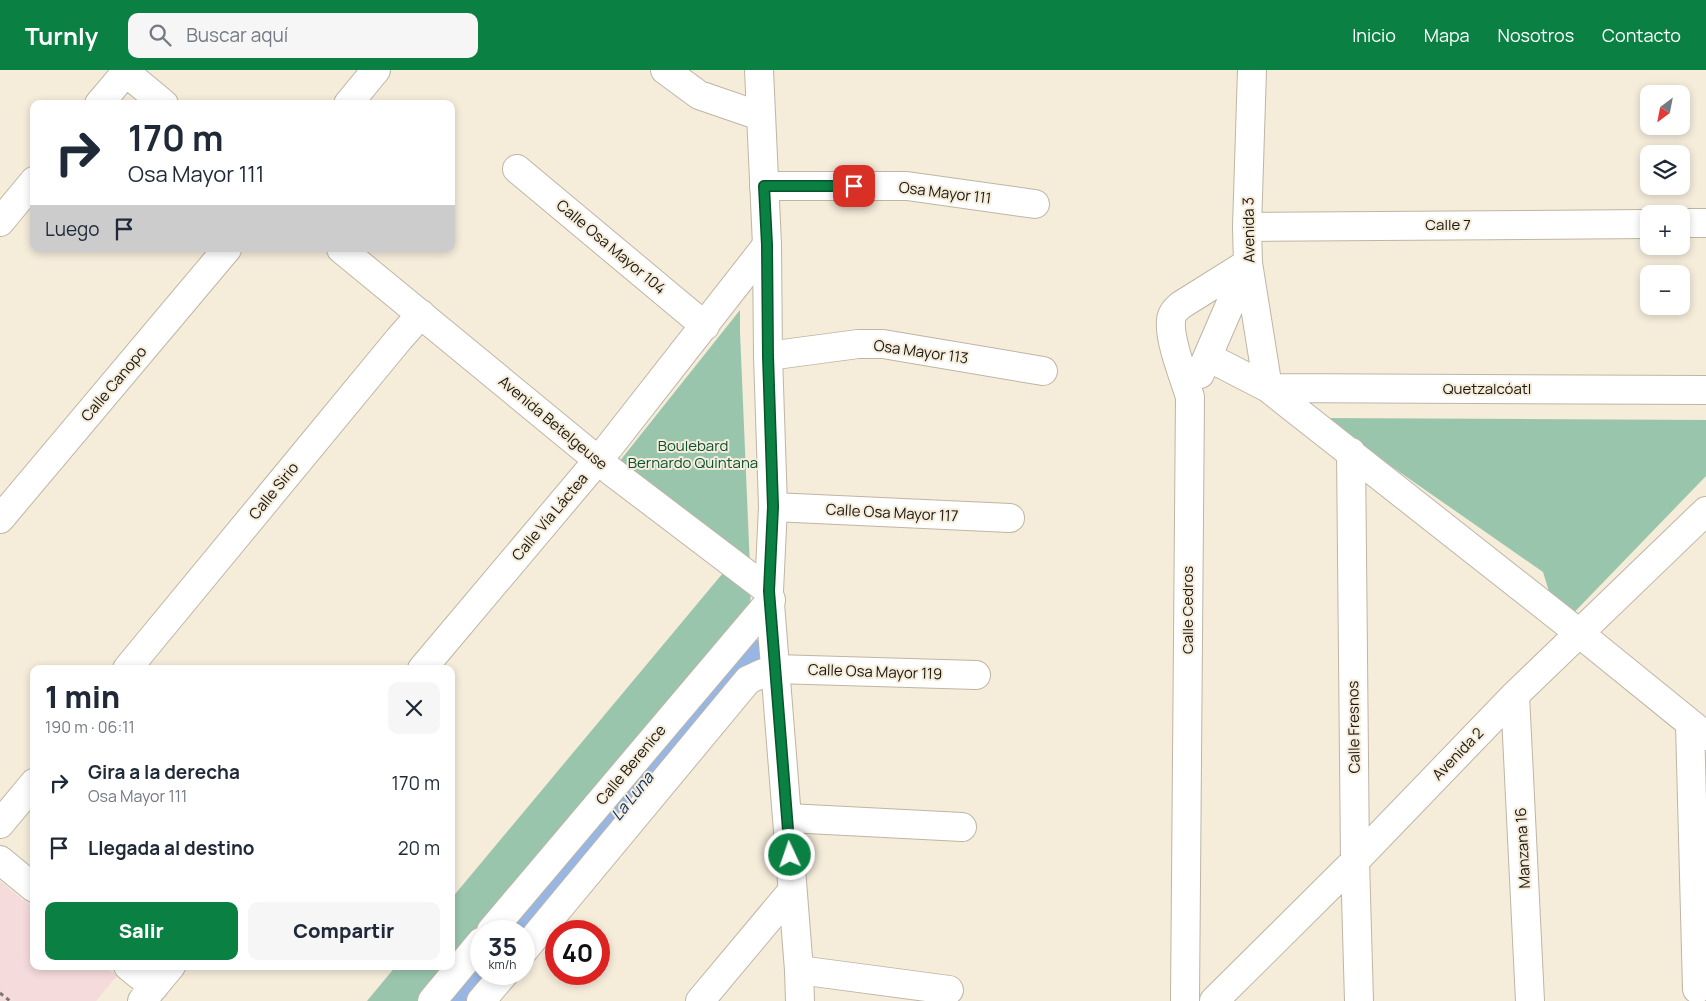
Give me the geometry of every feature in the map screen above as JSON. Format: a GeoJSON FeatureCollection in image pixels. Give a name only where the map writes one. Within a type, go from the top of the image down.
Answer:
{"type":"FeatureCollection","features":[{"type":"Feature","properties":{"kind":"street"},"geometry":{"type":"LineString","coordinates":[[351,100],[376,70]]}},
{"type":"Feature","properties":{"kind":"street"},"geometry":{"type":"LineString","coordinates":[[665,70],[699,95],[760,116]]}},
{"type":"Feature","properties":{"kind":"street"},"geometry":{"type":"LineString","coordinates":[[759,70],[767,245],[768,356],[773,507],[770,595],[792,891],[800,970],[800,1001]]}},
{"type":"Feature","properties":{"kind":"street","name":"Avenida 3"},"geometry":{"type":"LineString","coordinates":[[1252,70],[1247,227],[1248,263],[1268,388]]}},
{"type":"Feature","properties":{"kind":"street"},"geometry":{"type":"LineString","coordinates":[[102,100],[125,71],[159,100]]}},
{"type":"Feature","properties":{"kind":"street","name":"Calle Osa Mayor 104"},"geometry":{"type":"LineString","coordinates":[[516,168],[705,326]]}},
{"type":"Feature","properties":{"kind":"street","name":"Osa Mayor 111"},"geometry":{"type":"LineString","coordinates":[[764,186],[907,186],[1035,204]]}},
{"type":"Feature","properties":{"kind":"street"},"geometry":{"type":"LineString","coordinates":[[0,222],[30,187]]}},
{"type":"Feature","properties":{"kind":"street"},"geometry":{"type":"LineString","coordinates":[[1690,223],[1706,223]]}},
{"type":"Feature","properties":{"kind":"street","name":"Calle 7"},"geometry":{"type":"LineString","coordinates":[[1247,227],[1640,224]]}},
{"type":"Feature","properties":{"kind":"street","name":"Calle Vía Láctea"},"geometry":{"type":"LineString","coordinates":[[425,665],[598,461],[767,245]]}},
{"type":"Feature","properties":{"kind":"street","name":"Calle Canopo"},"geometry":{"type":"LineString","coordinates":[[0,520],[224,252]]}},
{"type":"Feature","properties":{"kind":"street","name":"Avenida Betelgeuse"},"geometry":{"type":"LineString","coordinates":[[345,252],[598,461],[770,595]]}},
{"type":"Feature","properties":{"kind":"street"},"geometry":{"type":"LineString","coordinates":[[1190,397],[1248,263]]}},
{"type":"Feature","properties":{"kind":"street","name":"Calle Cedros"},"geometry":{"type":"LineString","coordinates":[[1185,1001],[1190,397],[1173,341],[1171,320],[1174,311],[1181,304],[1248,263]]}},
{"type":"Feature","properties":{"kind":"street","name":"Calle Sirio"},"geometry":{"type":"LineString","coordinates":[[130,665],[398,339],[421,314]]}},
{"type":"Feature","properties":{"kind":"street","name":"Osa Mayor 113"},"geometry":{"type":"LineString","coordinates":[[768,356],[858,344],[883,344],[1043,371]]}},
{"type":"Feature","properties":{"kind":"street"},"geometry":{"type":"LineString","coordinates":[[1208,357],[1268,388],[1579,632],[1698,730],[1696,990]]}},
{"type":"Feature","properties":{"kind":"street","name":"Quetzalcóatl"},"geometry":{"type":"LineString","coordinates":[[1268,388],[1706,390]]}},
{"type":"Feature","properties":{"kind":"street","name":"Calle Fresnos"},"geometry":{"type":"LineString","coordinates":[[1351,452],[1355,861],[1359,1001]]}},
{"type":"Feature","properties":{"kind":"street","name":"Calle Osa Mayor 117"},"geometry":{"type":"LineString","coordinates":[[773,507],[1010,518]]}},
{"type":"Feature","properties":{"kind":"street","name":"Avenida 2"},"geometry":{"type":"LineString","coordinates":[[1214,1001],[1355,861],[1515,695],[1706,511]]}},
{"type":"Feature","properties":{"kind":"street","name":"Calle Berenice"},"geometry":{"type":"LineString","coordinates":[[500,920],[770,595]]}},
{"type":"Feature","properties":{"kind":"street"},"geometry":{"type":"LineString","coordinates":[[535,937],[748,680],[775,669]]}},
{"type":"Feature","properties":{"kind":"street","name":"Calle Osa Mayor 119"},"geometry":{"type":"LineString","coordinates":[[775,669],[976,675]]}},
{"type":"Feature","properties":{"kind":"street","name":"Manzana 16"},"geometry":{"type":"LineString","coordinates":[[1515,695],[1530,1001]]}},
{"type":"Feature","properties":{"kind":"street"},"geometry":{"type":"LineString","coordinates":[[0,824],[30,788]]}},
{"type":"Feature","properties":{"kind":"street"},"geometry":{"type":"LineString","coordinates":[[788,818],[962,827]]}},
{"type":"Feature","properties":{"kind":"street"},"geometry":{"type":"LineString","coordinates":[[0,860],[30,885]]}},
{"type":"Feature","properties":{"kind":"street"},"geometry":{"type":"LineString","coordinates":[[700,1001],[792,891]]}},
{"type":"Feature","properties":{"kind":"street"},"geometry":{"type":"LineString","coordinates":[[432,1001],[470,955]]}},
{"type":"Feature","properties":{"kind":"street"},"geometry":{"type":"LineString","coordinates":[[131,970],[148,994],[168,970]]}},
{"type":"Feature","properties":{"kind":"street"},"geometry":{"type":"LineString","coordinates":[[800,970],[949,990]]}},
{"type":"Feature","properties":{"kind":"street"},"geometry":{"type":"LineString","coordinates":[[481,1001],[495,985]]}},
{"type":"Feature","properties":{"kind":"path"},"geometry":{"type":"LineString","coordinates":[[0,993],[10,1001]]}},
{"type":"Feature","properties":{"kind":"shaded area"},"geometry":{"type":"Polygon","coordinates":[[[0,881],[30,906],[30,970],[109,970],[117,976],[96,1001],[0,1001],[0,881]]]}},
{"type":"Feature","properties":{"kind":"green space","name":"Boulebard Bernardo Quintana"},"geometry":{"type":"Polygon","coordinates":[[[740,310],[751,591],[746,666],[533,920],[470,920],[470,985],[493,985],[480,1001],[367,1001],[393,970],[455,970],[455,894],[738,555],[619,462],[740,310]]]}},
{"type":"Feature","properties":{"kind":"green space"},"geometry":{"type":"Polygon","coordinates":[[[1322,418],[1706,420],[1706,476],[1560,627],[1543,572],[1322,418]]]}},
{"type":"Feature","properties":{"kind":"waterway","name":"La Luna"},"geometry":{"type":"LineString","coordinates":[[530,920],[744,660]]}},
{"type":"Feature","properties":{"kind":"waterway","name":"La Luna"},"geometry":{"type":"LineString","coordinates":[[463,1001],[477,985]]}},
{"type":"Feature","properties":{"kind":"route"},"geometry":{"type":"LineString","coordinates":[[790,855],[769,591],[773,507],[764,186],[854,186]]}}]}
